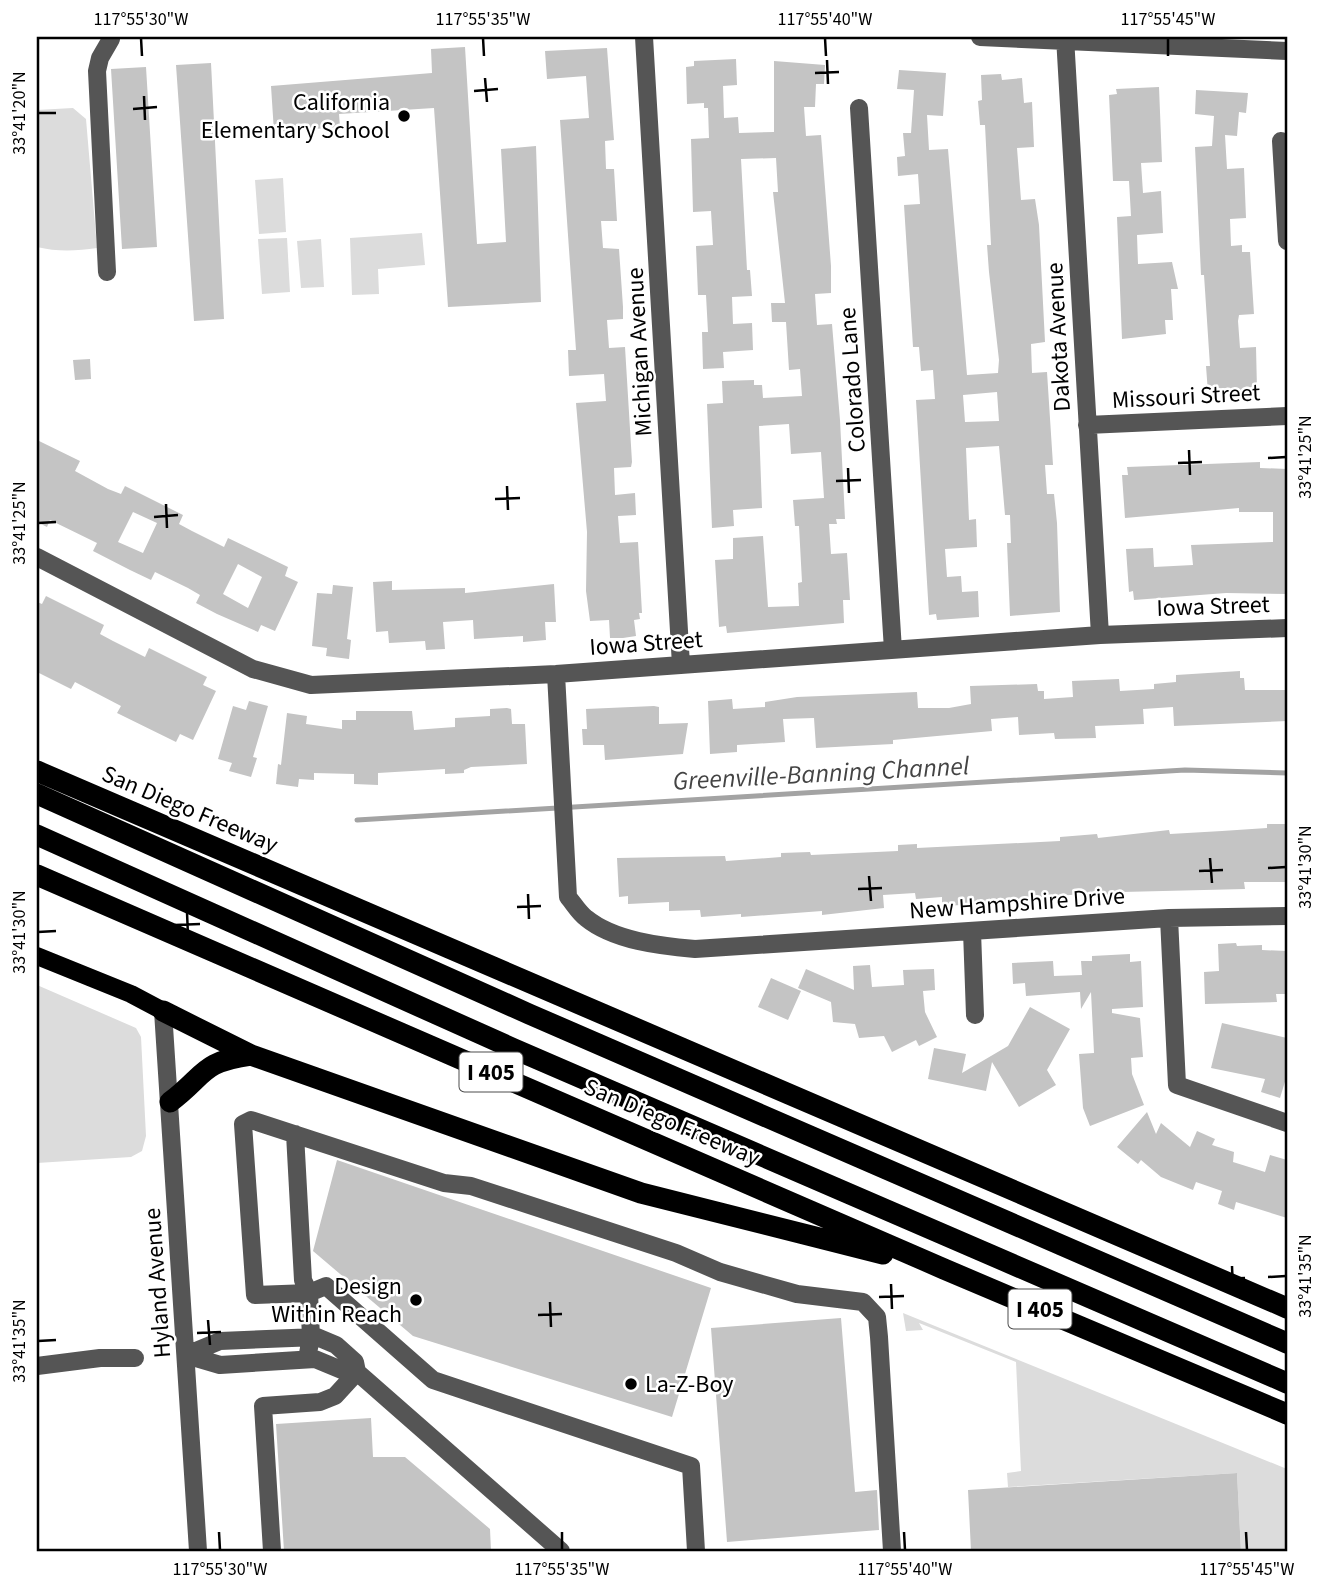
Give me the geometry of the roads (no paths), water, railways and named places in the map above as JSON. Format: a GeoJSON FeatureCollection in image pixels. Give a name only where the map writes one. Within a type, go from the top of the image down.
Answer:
{"type":"FeatureCollection","features":[{"type":"Feature","properties":{"kind":"highway","name":"San Diego Freeway"},"geometry":{"type":"LineString","coordinates":[[37,771],[1287,1308]]}},
{"type":"Feature","properties":{"kind":"highway"},"geometry":{"type":"LineString","coordinates":[[37,794],[529,1014],[1287,1343]]}},
{"type":"Feature","properties":{"kind":"highway"},"geometry":{"type":"LineString","coordinates":[[37,835],[524,1053],[1287,1383]]}},
{"type":"Feature","properties":{"kind":"highway","name":"San Diego Freeway"},"geometry":{"type":"LineString","coordinates":[[37,875],[944,1269],[1287,1414]]}},
{"type":"Feature","properties":{"kind":"highway"},"geometry":{"type":"LineString","coordinates":[[163,1011],[251,1055],[641,1193],[944,1269]]}},
{"type":"Feature","properties":{"kind":"highway"},"geometry":{"type":"LineString","coordinates":[[170,1102],[190,1087],[212,1064],[251,1055]]}},
{"type":"Feature","properties":{"kind":"main road"},"geometry":{"type":"LineString","coordinates":[[37,956],[118,989],[163,1011]]}},
{"type":"Feature","properties":{"kind":"street","name":"Michigan Avenue"},"geometry":{"type":"LineString","coordinates":[[645,37],[681,665]]}},
{"type":"Feature","properties":{"kind":"street"},"geometry":{"type":"LineString","coordinates":[[980,37],[1278,46]]}},
{"type":"Feature","properties":{"kind":"street"},"geometry":{"type":"LineString","coordinates":[[107,272],[97,71],[100,58],[111,39]]}},
{"type":"Feature","properties":{"kind":"street","name":"Dakota Avenue"},"geometry":{"type":"LineString","coordinates":[[1066,40],[1100,635]]}},
{"type":"Feature","properties":{"kind":"street","name":"Colorado Lane"},"geometry":{"type":"LineString","coordinates":[[859,108],[893,649]]}},
{"type":"Feature","properties":{"kind":"street"},"geometry":{"type":"LineString","coordinates":[[1281,141],[1287,241]]}},
{"type":"Feature","properties":{"kind":"street","name":"Missouri Street"},"geometry":{"type":"LineString","coordinates":[[1087,425],[1287,416]]}},
{"type":"Feature","properties":{"kind":"street","name":"Iowa Street"},"geometry":{"type":"LineString","coordinates":[[37,557],[253,669],[311,685],[556,674],[1100,635],[1287,628]]}},
{"type":"Feature","properties":{"kind":"street","name":"New Hampshire Drive"},"geometry":{"type":"LineString","coordinates":[[556,674],[568,897],[586,918],[619,935],[666,947],[695,949],[1169,918],[1287,916]]}},
{"type":"Feature","properties":{"kind":"street"},"geometry":{"type":"LineString","coordinates":[[1169,918],[1177,1086],[1287,1123]]}},
{"type":"Feature","properties":{"kind":"street"},"geometry":{"type":"LineString","coordinates":[[972,931],[975,1015]]}},
{"type":"Feature","properties":{"kind":"street","name":"Hyland Avenue"},"geometry":{"type":"LineString","coordinates":[[163,1011],[198,1551]]}},
{"type":"Feature","properties":{"kind":"street"},"geometry":{"type":"LineString","coordinates":[[695,1551],[691,1466],[433,1380],[326,1286],[309,1293],[255,1295],[243,1124],[251,1120],[444,1183],[471,1186],[676,1253],[720,1272],[797,1294],[863,1302],[877,1317],[880,1337],[892,1551]]}},
{"type":"Feature","properties":{"kind":"street"},"geometry":{"type":"LineString","coordinates":[[295,1134],[303,1280],[309,1293],[311,1337],[307,1359]]}},
{"type":"Feature","properties":{"kind":"street"},"geometry":{"type":"LineString","coordinates":[[186,1356],[220,1341],[311,1337],[336,1345],[355,1362],[357,1372]]}},
{"type":"Feature","properties":{"kind":"street"},"geometry":{"type":"LineString","coordinates":[[186,1356],[220,1365],[321,1360],[344,1370],[357,1372],[561,1551]]}},
{"type":"Feature","properties":{"kind":"street"},"geometry":{"type":"LineString","coordinates":[[37,1366],[88,1359],[135,1358]]}},
{"type":"Feature","properties":{"kind":"street"},"geometry":{"type":"LineString","coordinates":[[272,1551],[263,1406],[320,1402],[335,1396],[357,1372]]}},
{"type":"Feature","properties":{"kind":"waterway","name":"Greenville-Banning Channel"},"geometry":{"type":"LineString","coordinates":[[357,820],[1185,770],[1287,773]]}},
{"type":"Feature","properties":{"kind":"place","name":"California Elementary School"},"geometry":{"type":"Point","coordinates":[404,116]}},
{"type":"Feature","properties":{"kind":"place","name":"Design Within Reach"},"geometry":{"type":"Point","coordinates":[416,1300]}},
{"type":"Feature","properties":{"kind":"place","name":"La-Z-Boy"},"geometry":{"type":"Point","coordinates":[631,1384]}}]}
